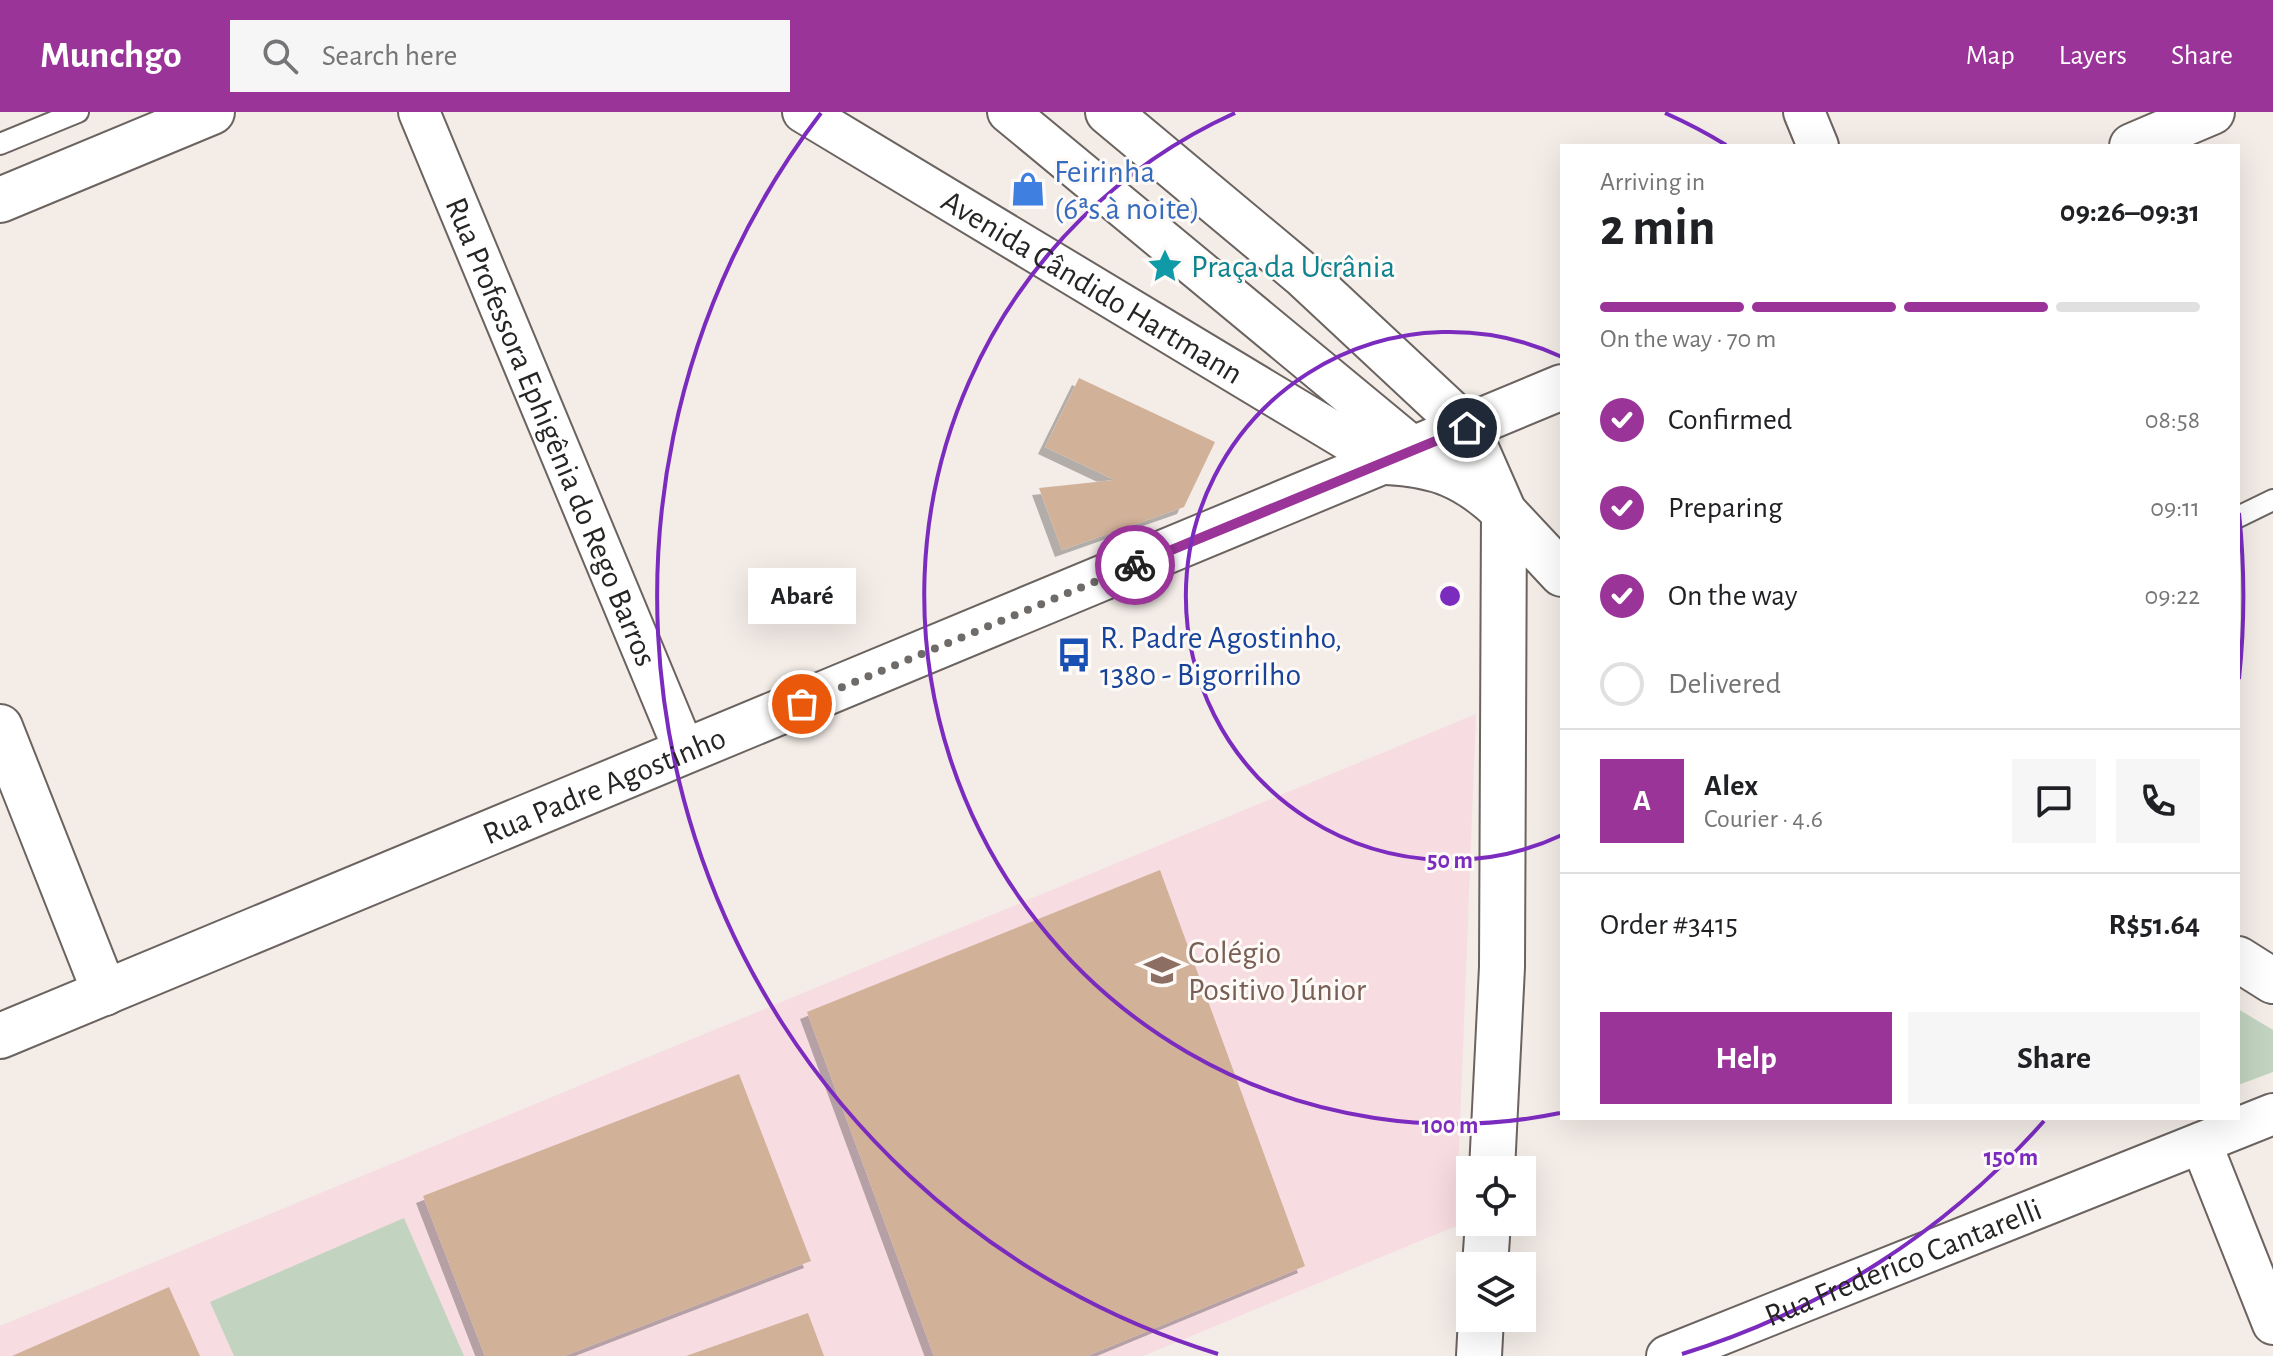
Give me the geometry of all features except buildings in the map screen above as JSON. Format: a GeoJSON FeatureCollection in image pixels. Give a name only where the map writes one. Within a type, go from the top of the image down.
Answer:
{"type":"FeatureCollection","features":[{"type":"Feature","properties":{"kind":"main road"},"geometry":{"type":"LineString","coordinates":[[0,200],[212,112]]}},
{"type":"Feature","properties":{"kind":"main road"},"geometry":{"type":"LineString","coordinates":[[1108,112],[1302,274],[1467,428],[1504,512],[1502,967],[1493,1156]]}},
{"type":"Feature","properties":{"kind":"main road"},"geometry":{"type":"LineString","coordinates":[[2137,144],[2212,112]]}},
{"type":"Feature","properties":{"kind":"main road","name":"Rua Padre Agostinho"},"geometry":{"type":"LineString","coordinates":[[0,1036],[1560,388]]}},
{"type":"Feature","properties":{"kind":"main road"},"geometry":{"type":"LineString","coordinates":[[1399,456],[1411,463],[1437,468],[1462,479],[1485,494],[1560,572]]}},
{"type":"Feature","properties":{"kind":"main road"},"geometry":{"type":"LineString","coordinates":[[0,727],[105,993]]}},
{"type":"Feature","properties":{"kind":"main road"},"geometry":{"type":"LineString","coordinates":[[2240,960],[2273,981]]}},
{"type":"Feature","properties":{"kind":"main road"},"geometry":{"type":"LineString","coordinates":[[1479,1356],[1480,1332]]}},
{"type":"Feature","properties":{"kind":"street","name":"Rua Professora Ephigênia do Rego Barros"},"geometry":{"type":"LineString","coordinates":[[419,112],[685,752]]}},
{"type":"Feature","properties":{"kind":"street","name":"Avenida Cândido Hartmann"},"geometry":{"type":"LineString","coordinates":[[803,112],[1399,456]]}},
{"type":"Feature","properties":{"kind":"street"},"geometry":{"type":"LineString","coordinates":[[1008,112],[1399,456]]}},
{"type":"Feature","properties":{"kind":"street"},"geometry":{"type":"LineString","coordinates":[[1804,112],[1817,144]]}},
{"type":"Feature","properties":{"kind":"street","name":"Rua Frederico Cantarelli"},"geometry":{"type":"LineString","coordinates":[[1667,1356],[2273,1114]]}},
{"type":"Feature","properties":{"kind":"street"},"geometry":{"type":"LineString","coordinates":[[2201,1143],[2273,1324]]}},
{"type":"Feature","properties":{"kind":"lane"},"geometry":{"type":"LineString","coordinates":[[0,144],[78,112]]}},
{"type":"Feature","properties":{"kind":"lane"},"geometry":{"type":"LineString","coordinates":[[2240,516],[2273,500]]}},
{"type":"Feature","properties":{"kind":"shaded area","name":"Colégio Positivo Júnior"},"geometry":{"type":"Polygon","coordinates":[[[1476,714],[1459,1156],[1456,1156],[1456,1226],[1143,1356],[0,1356],[0,1326],[1476,714]]]}},
{"type":"Feature","properties":{"kind":"green space"},"geometry":{"type":"Polygon","coordinates":[[[2240,1010],[2273,1030],[2273,1072],[2240,1084],[2240,1010]]]}},
{"type":"Feature","properties":{"kind":"green space"},"geometry":{"type":"Polygon","coordinates":[[[404,1218],[464,1356],[234,1356],[210,1302],[404,1218]]]}},
{"type":"Feature","properties":{"kind":"way so far"},"geometry":{"type":"LineString","coordinates":[[802,704],[1135,565]]}},
{"type":"Feature","properties":{"kind":"place","name":"Feirinha (6ªs à noite)"},"geometry":{"type":"Point","coordinates":[1028,189]}},
{"type":"Feature","properties":{"kind":"place","name":"Praça da Ucrânia"},"geometry":{"type":"Point","coordinates":[1165,266]}},
{"type":"Feature","properties":{"kind":"place","name":"R. Padre Agostinho, 1380 - Bigorrilho"},"geometry":{"type":"Point","coordinates":[1074,655]}},
{"type":"Feature","properties":{"kind":"place","name":"Abaré"},"geometry":{"type":"Point","coordinates":[802,704]}},
{"type":"Feature","properties":{"kind":"place","name":"Colégio Positivo Júnior"},"geometry":{"type":"Point","coordinates":[1162,970]}},
{"type":"Feature","properties":{"kind":"route"},"geometry":{"type":"LineString","coordinates":[[1135,565],[1467,428]]}}]}
